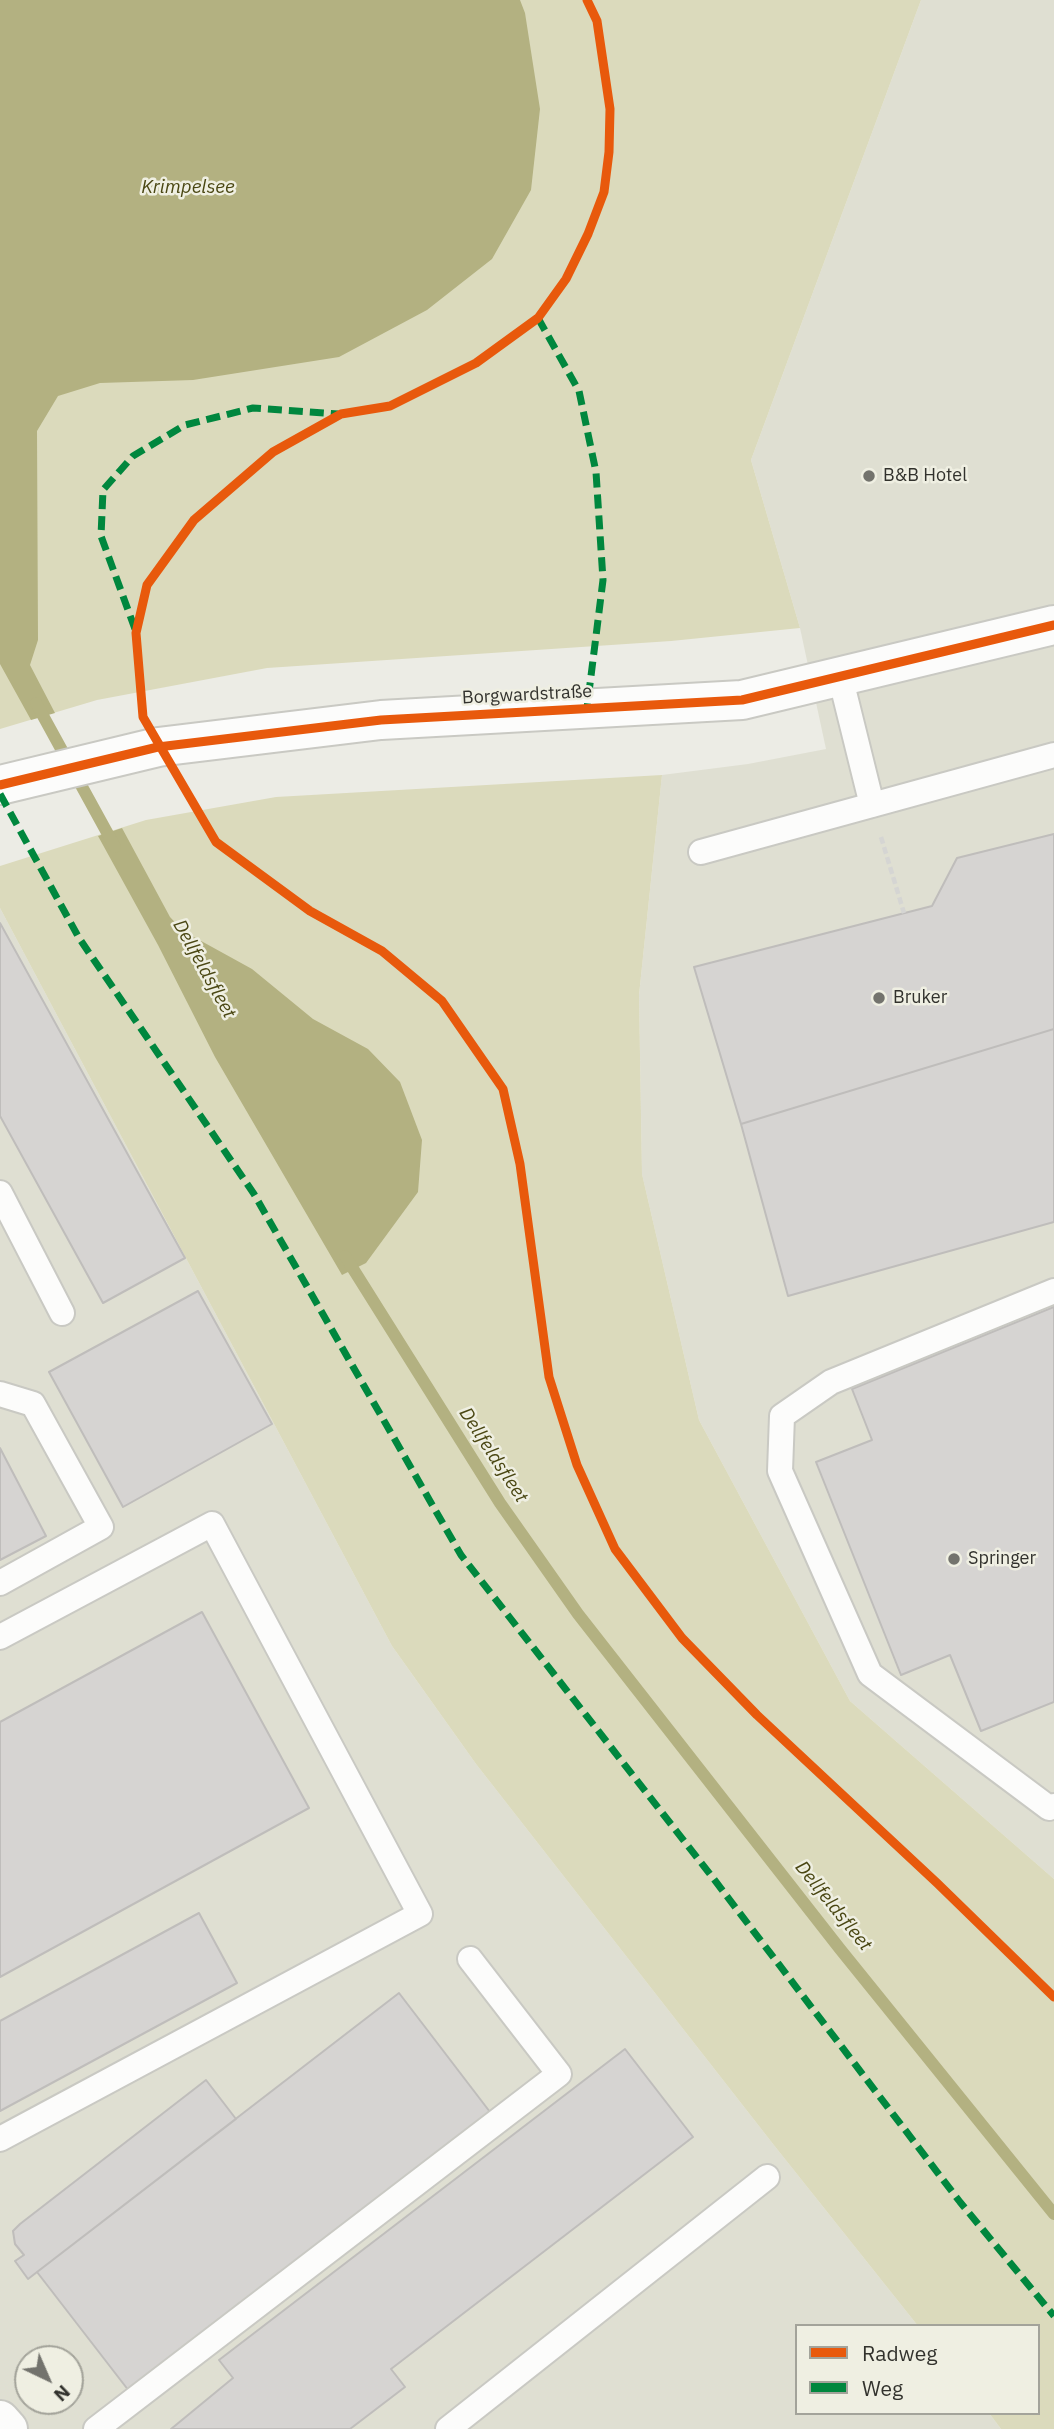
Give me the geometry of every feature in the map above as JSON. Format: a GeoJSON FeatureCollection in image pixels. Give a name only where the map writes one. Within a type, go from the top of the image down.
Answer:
{"type":"FeatureCollection","features":[{"type":"Feature","properties":{"kind":"street","name":"Borgwardstraße"},"geometry":{"type":"LineString","coordinates":[[3,784],[158,747],[381,720],[742,700],[1054,625]]}},
{"type":"Feature","properties":{"kind":"street"},"geometry":{"type":"LineString","coordinates":[[0,2420],[8,2429]]}},
{"type":"Feature","properties":{"kind":"lane"},"geometry":{"type":"LineString","coordinates":[[840,676],[872,805]]}},
{"type":"Feature","properties":{"kind":"lane"},"geometry":{"type":"LineString","coordinates":[[701,852],[1054,755]]}},
{"type":"Feature","properties":{"kind":"lane"},"geometry":{"type":"LineString","coordinates":[[0,1193],[62,1313]]}},
{"type":"Feature","properties":{"kind":"lane"},"geometry":{"type":"LineString","coordinates":[[1054,1291],[831,1382],[782,1416],[780,1471],[870,1674],[1049,1808],[1054,1806]]}},
{"type":"Feature","properties":{"kind":"lane"},"geometry":{"type":"LineString","coordinates":[[0,1394],[33,1404],[101,1527],[0,1583]]}},
{"type":"Feature","properties":{"kind":"lane"},"geometry":{"type":"LineString","coordinates":[[0,1637],[212,1524],[420,1914],[0,2139]]}},
{"type":"Feature","properties":{"kind":"lane"},"geometry":{"type":"LineString","coordinates":[[96,2429],[559,2074],[470,1959]]}},
{"type":"Feature","properties":{"kind":"lane"},"geometry":{"type":"LineString","coordinates":[[448,2429],[767,2177]]}},
{"type":"Feature","properties":{"kind":"path"},"geometry":{"type":"LineString","coordinates":[[872,805],[904,913]]}},
{"type":"Feature","properties":{"kind":"shaded area"},"geometry":{"type":"Polygon","coordinates":[[[921,0],[1054,0],[1054,1879],[850,1701],[699,1420],[642,1174],[639,995],[662,775],[748,764],[826,749],[800,628],[751,460],[921,0]]]}},
{"type":"Feature","properties":{"kind":"shaded area"},"geometry":{"type":"Polygon","coordinates":[[[0,908],[392,1646],[476,1764],[916,2324],[795,2324],[795,2415],[990,2415],[1001,2429],[0,2429],[0,908]]]}},
{"type":"Feature","properties":{"kind":"green space"},"geometry":{"type":"Polygon","coordinates":[[[0,0],[921,0],[751,460],[800,628],[671,641],[267,668],[97,700],[0,729],[0,0]]]}},
{"type":"Feature","properties":{"kind":"green space"},"geometry":{"type":"Polygon","coordinates":[[[662,775],[639,995],[642,1174],[699,1420],[850,1701],[1054,1879],[1054,2429],[1001,2429],[990,2415],[1040,2415],[1040,2324],[916,2324],[476,1764],[392,1646],[0,908],[0,866],[146,820],[276,797],[662,775]]]}},
{"type":"Feature","properties":{"kind":"water","name":"Krimpelsee"},"geometry":{"type":"Polygon","coordinates":[[[0,0],[520,0],[525,13],[540,109],[531,190],[492,259],[427,310],[339,357],[193,380],[100,383],[58,396],[37,431],[38,640],[30,665],[55,713],[31,720],[0,664],[0,0]]]}},
{"type":"Feature","properties":{"kind":"water"},"geometry":{"type":"Polygon","coordinates":[[[122,828],[170,917],[183,931],[252,969],[313,1019],[368,1049],[400,1082],[422,1140],[418,1192],[366,1263],[342,1275],[215,1057],[98,836],[122,828]]]}},
{"type":"Feature","properties":{"kind":"building","name":"Bruker"},"geometry":{"type":"Polygon","coordinates":[[[1054,834],[1054,1029],[741,1124],[694,967],[932,906],[957,858],[1054,834]]]}},
{"type":"Feature","properties":{"kind":"building"},"geometry":{"type":"Polygon","coordinates":[[[0,923],[185,1258],[103,1303],[0,1116],[0,923]]]}},
{"type":"Feature","properties":{"kind":"building"},"geometry":{"type":"Polygon","coordinates":[[[1054,1029],[1054,1222],[788,1296],[741,1124],[1054,1029]]]}},
{"type":"Feature","properties":{"kind":"building"},"geometry":{"type":"Polygon","coordinates":[[[198,1291],[272,1424],[123,1507],[49,1372],[198,1291]]]}},
{"type":"Feature","properties":{"kind":"building","name":"Springer"},"geometry":{"type":"Polygon","coordinates":[[[1054,1307],[1054,1702],[981,1731],[950,1655],[901,1675],[816,1462],[872,1440],[852,1389],[1054,1307]]]}},
{"type":"Feature","properties":{"kind":"building"},"geometry":{"type":"Polygon","coordinates":[[[0,1448],[46,1536],[0,1560],[0,1448]]]}},
{"type":"Feature","properties":{"kind":"building"},"geometry":{"type":"Polygon","coordinates":[[[202,1612],[309,1808],[0,1977],[0,1722],[202,1612]]]}},
{"type":"Feature","properties":{"kind":"building"},"geometry":{"type":"Polygon","coordinates":[[[199,1913],[237,1983],[0,2111],[0,2021],[199,1913]]]}},
{"type":"Feature","properties":{"kind":"building"},"geometry":{"type":"Polygon","coordinates":[[[399,1993],[490,2112],[129,2391],[37,2272],[399,1993]]]}},
{"type":"Feature","properties":{"kind":"building"},"geometry":{"type":"Polygon","coordinates":[[[625,2049],[693,2137],[391,2369],[405,2387],[350,2429],[171,2429],[233,2378],[219,2360],[625,2049]]]}},
{"type":"Feature","properties":{"kind":"building"},"geometry":{"type":"Polygon","coordinates":[[[206,2080],[236,2119],[28,2279],[15,2261],[24,2255],[15,2244],[13,2231],[206,2080]]]}},
{"type":"Feature","properties":{"kind":"waterway","name":"Dellfeldsfleet"},"geometry":{"type":"LineString","coordinates":[[36,703],[115,847]]}},
{"type":"Feature","properties":{"kind":"waterway","name":"Dellfeldsfleet"},"geometry":{"type":"LineString","coordinates":[[345,1256],[500,1503],[578,1614],[840,1949],[1054,2214]]}},
{"type":"Feature","properties":{"kind":"marked path"},"geometry":{"type":"LineString","coordinates":[[538,318],[579,391],[596,472],[603,580],[587,708]]}},
{"type":"Feature","properties":{"kind":"marked path"},"geometry":{"type":"LineString","coordinates":[[135,629],[101,536],[103,490],[133,456],[185,425],[253,408],[338,414]]}},
{"type":"Feature","properties":{"kind":"marked path"},"geometry":{"type":"LineString","coordinates":[[0,794],[79,938],[254,1194],[461,1555],[713,1878],[960,2202],[1054,2316]]}},
{"type":"Feature","properties":{"kind":"cycle path"},"geometry":{"type":"LineString","coordinates":[[587,0],[597,21],[610,109],[609,152],[604,192],[588,234],[566,279],[538,318],[476,363],[390,406],[341,414],[273,452],[194,520],[147,585],[136,633],[143,717],[216,842],[310,911],[382,951],[442,1001],[503,1089],[520,1164],[549,1377],[577,1465],[615,1549],[682,1638],[757,1715],[937,1883],[1054,1997]]}},
{"type":"Feature","properties":{"kind":"cycle path"},"geometry":{"type":"LineString","coordinates":[[0,785],[158,747],[381,720],[742,700],[1054,625]]}},
{"type":"Feature","properties":{"kind":"place","name":"B&B Hotel"},"geometry":{"type":"Point","coordinates":[869,476]}},
{"type":"Feature","properties":{"kind":"place","name":"Bruker"},"geometry":{"type":"Point","coordinates":[879,998]}},
{"type":"Feature","properties":{"kind":"place","name":"Springer"},"geometry":{"type":"Point","coordinates":[954,1559]}}]}
